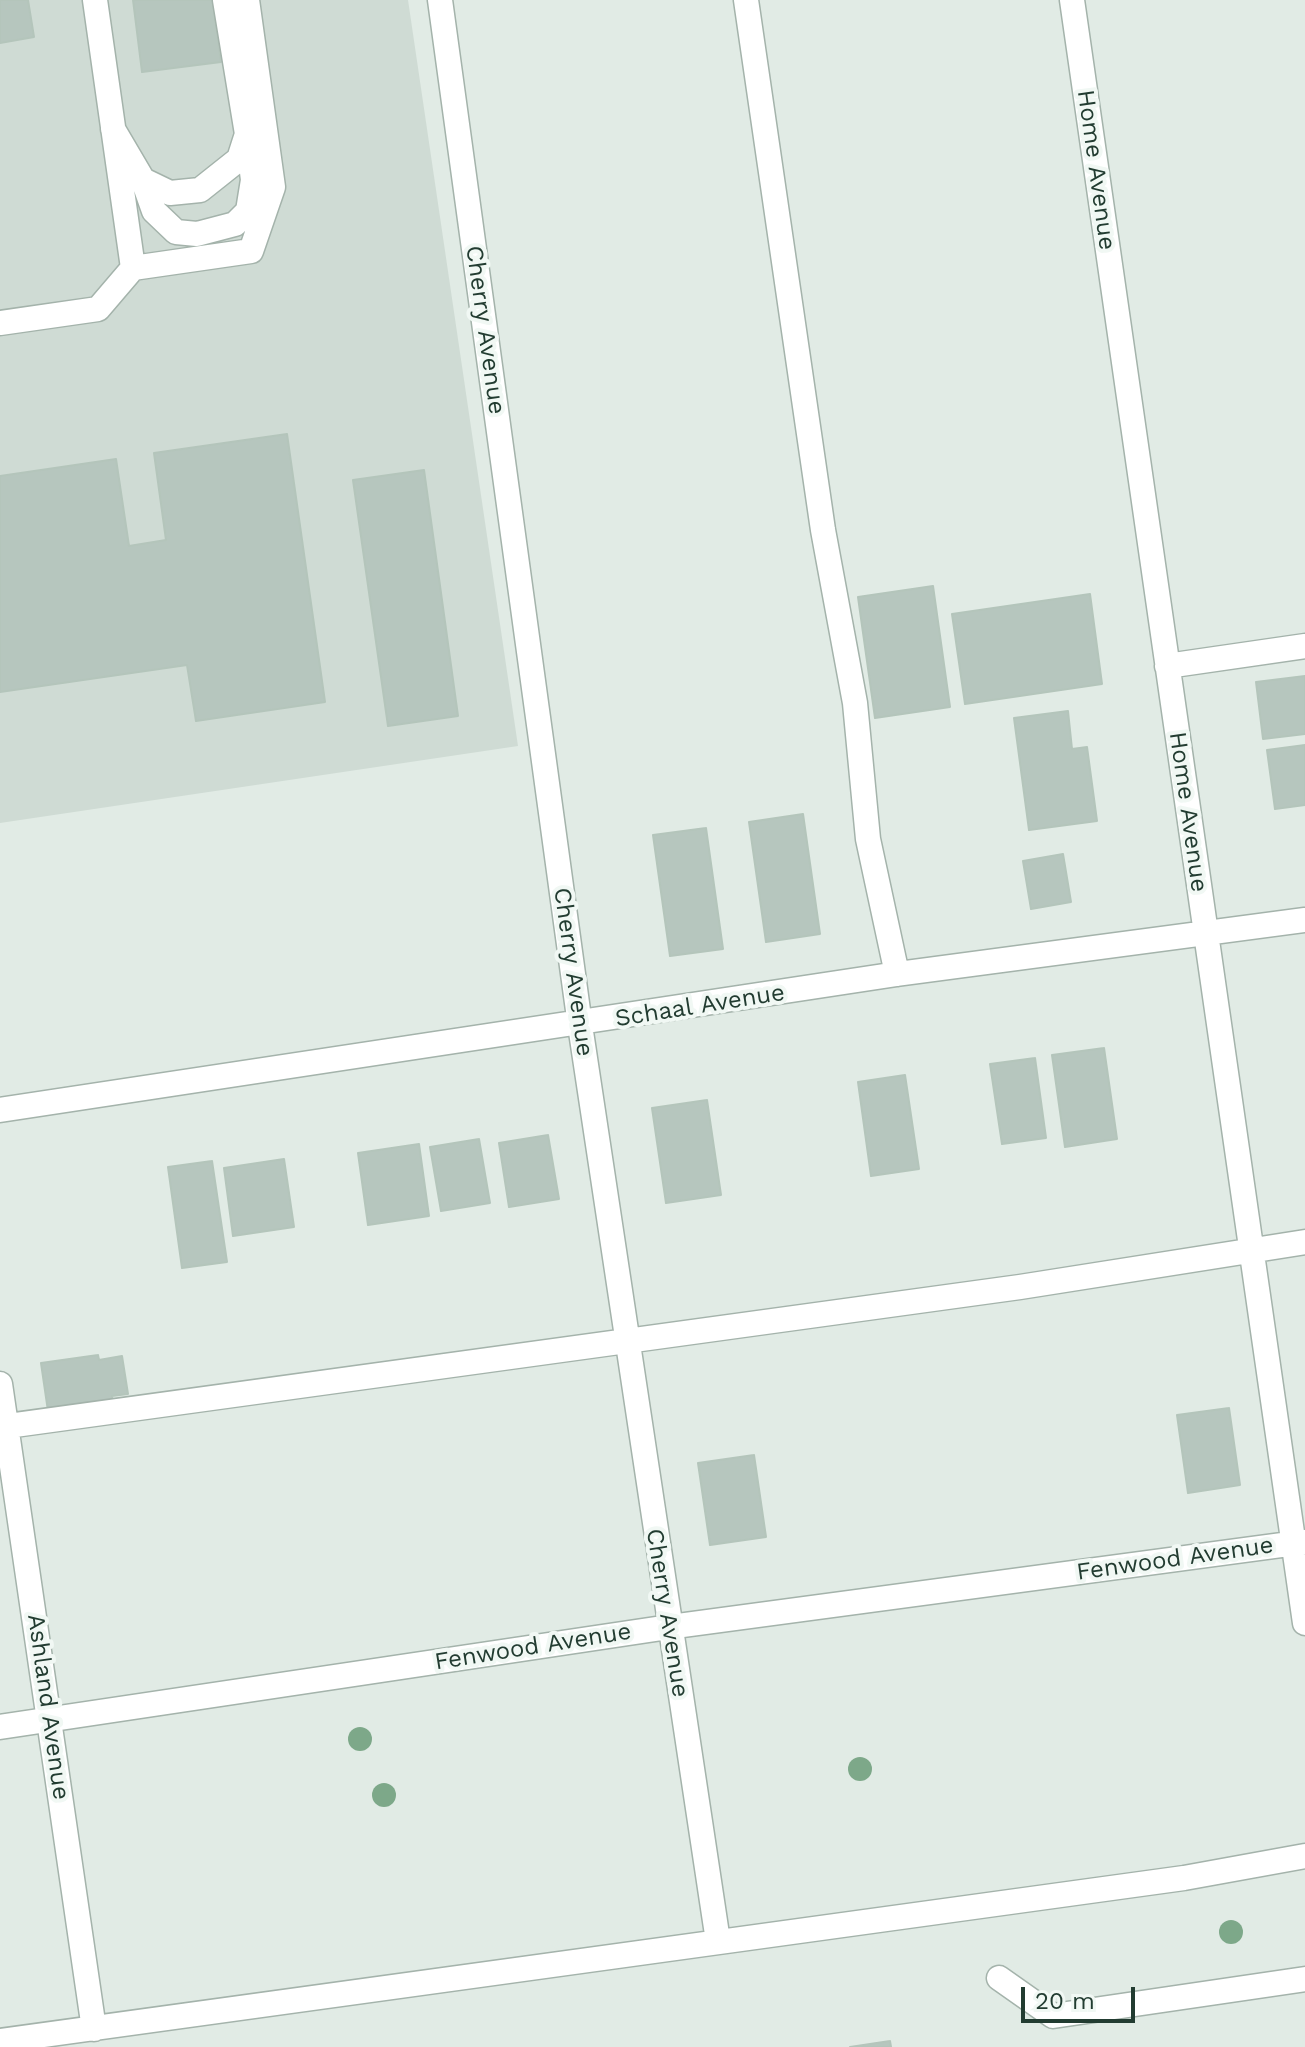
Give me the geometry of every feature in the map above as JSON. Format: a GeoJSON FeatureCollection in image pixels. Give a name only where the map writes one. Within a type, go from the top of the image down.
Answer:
{"type":"FeatureCollection","features":[{"type":"Feature","properties":{"kind":"street"},"geometry":{"type":"LineString","coordinates":[[95,0],[133,268]]}},
{"type":"Feature","properties":{"kind":"street"},"geometry":{"type":"LineString","coordinates":[[113,129],[143,180],[154,211],[176,232],[197,234],[235,224],[248,211],[253,180],[225,0]]}},
{"type":"Feature","properties":{"kind":"street"},"geometry":{"type":"LineString","coordinates":[[0,323],[98,309],[133,268],[251,251],[273,187],[247,0]]}},
{"type":"Feature","properties":{"kind":"street","name":"Cherry Avenue"},"geometry":{"type":"LineString","coordinates":[[440,0],[580,1025],[718,1941]]}},
{"type":"Feature","properties":{"kind":"street"},"geometry":{"type":"LineString","coordinates":[[746,0],[823,530],[855,703],[868,839],[897,974]]}},
{"type":"Feature","properties":{"kind":"street","name":"Home Avenue"},"geometry":{"type":"LineString","coordinates":[[1072,0],[1251,1248],[1299,1543],[1305,1623]]}},
{"type":"Feature","properties":{"kind":"street"},"geometry":{"type":"LineString","coordinates":[[143,180],[170,193],[200,190],[239,159],[247,134]]}},
{"type":"Feature","properties":{"kind":"street"},"geometry":{"type":"LineString","coordinates":[[1167,666],[1305,646]]}},
{"type":"Feature","properties":{"kind":"street","name":"Schaal Avenue"},"geometry":{"type":"LineString","coordinates":[[0,1110],[580,1025],[897,974],[1305,920]]}},
{"type":"Feature","properties":{"kind":"street"},"geometry":{"type":"LineString","coordinates":[[3,1426],[1020,1287],[1251,1248],[1305,1242]]}},
{"type":"Feature","properties":{"kind":"street","name":"Ashland Avenue"},"geometry":{"type":"LineString","coordinates":[[0,1384],[3,1426],[50,1719],[94,2029]]}},
{"type":"Feature","properties":{"kind":"street","name":"Fenwood Avenue"},"geometry":{"type":"LineString","coordinates":[[0,1727],[669,1627],[1299,1543]]}},
{"type":"Feature","properties":{"kind":"street"},"geometry":{"type":"LineString","coordinates":[[0,2041],[1184,1878],[1305,1856]]}},
{"type":"Feature","properties":{"kind":"street"},"geometry":{"type":"LineString","coordinates":[[999,1978],[1053,2016],[1305,1979]]}},
{"type":"Feature","properties":{"kind":"shaded area"},"geometry":{"type":"Polygon","coordinates":[[[0,0],[408,0],[518,746],[0,823],[0,0]]]}},
{"type":"Feature","properties":{"kind":"building"},"geometry":{"type":"Polygon","coordinates":[[[0,0],[28,0],[34,37],[0,43],[0,0]]]}},
{"type":"Feature","properties":{"kind":"building"},"geometry":{"type":"Polygon","coordinates":[[[133,0],[213,0],[221,62],[142,72],[133,0]]]}},
{"type":"Feature","properties":{"kind":"building"},"geometry":{"type":"Polygon","coordinates":[[[287,434],[325,702],[196,721],[187,665],[0,692],[0,476],[116,459],[129,546],[166,540],[154,453],[287,434]]]}},
{"type":"Feature","properties":{"kind":"building"},"geometry":{"type":"Polygon","coordinates":[[[424,470],[458,716],[388,726],[353,480],[424,470]]]}},
{"type":"Feature","properties":{"kind":"building"},"geometry":{"type":"Polygon","coordinates":[[[933,586],[950,707],[875,718],[858,597],[933,586]]]}},
{"type":"Feature","properties":{"kind":"building"},"geometry":{"type":"Polygon","coordinates":[[[1090,594],[1102,684],[965,704],[952,614],[1090,594]]]}},
{"type":"Feature","properties":{"kind":"building"},"geometry":{"type":"Polygon","coordinates":[[[1305,676],[1305,734],[1263,739],[1256,682],[1305,676]]]}},
{"type":"Feature","properties":{"kind":"building"},"geometry":{"type":"Polygon","coordinates":[[[1068,711],[1072,749],[1087,747],[1097,821],[1029,830],[1014,718],[1068,711]]]}},
{"type":"Feature","properties":{"kind":"building"},"geometry":{"type":"Polygon","coordinates":[[[1305,745],[1305,805],[1275,809],[1267,750],[1305,745]]]}},
{"type":"Feature","properties":{"kind":"building"},"geometry":{"type":"Polygon","coordinates":[[[803,814],[820,934],[766,942],[749,822],[803,814]]]}},
{"type":"Feature","properties":{"kind":"building"},"geometry":{"type":"Polygon","coordinates":[[[706,828],[723,949],[670,956],[653,835],[706,828]]]}},
{"type":"Feature","properties":{"kind":"building"},"geometry":{"type":"Polygon","coordinates":[[[1063,854],[1071,902],[1031,909],[1023,861],[1063,854]]]}},
{"type":"Feature","properties":{"kind":"building"},"geometry":{"type":"Polygon","coordinates":[[[1104,1048],[1117,1139],[1065,1147],[1052,1055],[1104,1048]]]}},
{"type":"Feature","properties":{"kind":"building"},"geometry":{"type":"Polygon","coordinates":[[[1035,1058],[1046,1138],[1002,1144],[990,1064],[1035,1058]]]}},
{"type":"Feature","properties":{"kind":"building"},"geometry":{"type":"Polygon","coordinates":[[[905,1075],[919,1169],[871,1176],[858,1082],[905,1075]]]}},
{"type":"Feature","properties":{"kind":"building"},"geometry":{"type":"Polygon","coordinates":[[[707,1100],[721,1195],[666,1203],[652,1108],[707,1100]]]}},
{"type":"Feature","properties":{"kind":"building"},"geometry":{"type":"Polygon","coordinates":[[[548,1135],[559,1199],[509,1207],[499,1143],[548,1135]]]}},
{"type":"Feature","properties":{"kind":"building"},"geometry":{"type":"Polygon","coordinates":[[[479,1139],[490,1203],[441,1211],[430,1147],[479,1139]]]}},
{"type":"Feature","properties":{"kind":"building"},"geometry":{"type":"Polygon","coordinates":[[[419,1144],[429,1216],[368,1225],[358,1153],[419,1144]]]}},
{"type":"Feature","properties":{"kind":"building"},"geometry":{"type":"Polygon","coordinates":[[[284,1159],[294,1227],[233,1236],[224,1168],[284,1159]]]}},
{"type":"Feature","properties":{"kind":"building"},"geometry":{"type":"Polygon","coordinates":[[[212,1161],[227,1262],[182,1268],[168,1167],[212,1161]]]}},
{"type":"Feature","properties":{"kind":"building"},"geometry":{"type":"Polygon","coordinates":[[[98,1355],[99,1360],[122,1356],[128,1394],[112,1396],[113,1403],[48,1411],[41,1363],[98,1355]]]}},
{"type":"Feature","properties":{"kind":"building"},"geometry":{"type":"Polygon","coordinates":[[[1229,1408],[1240,1485],[1188,1493],[1177,1415],[1229,1408]]]}},
{"type":"Feature","properties":{"kind":"building"},"geometry":{"type":"Polygon","coordinates":[[[754,1455],[766,1537],[710,1545],[698,1463],[754,1455]]]}},
{"type":"Feature","properties":{"kind":"building"},"geometry":{"type":"Polygon","coordinates":[[[890,2041],[891,2047],[850,2047],[890,2041]]]}}]}
